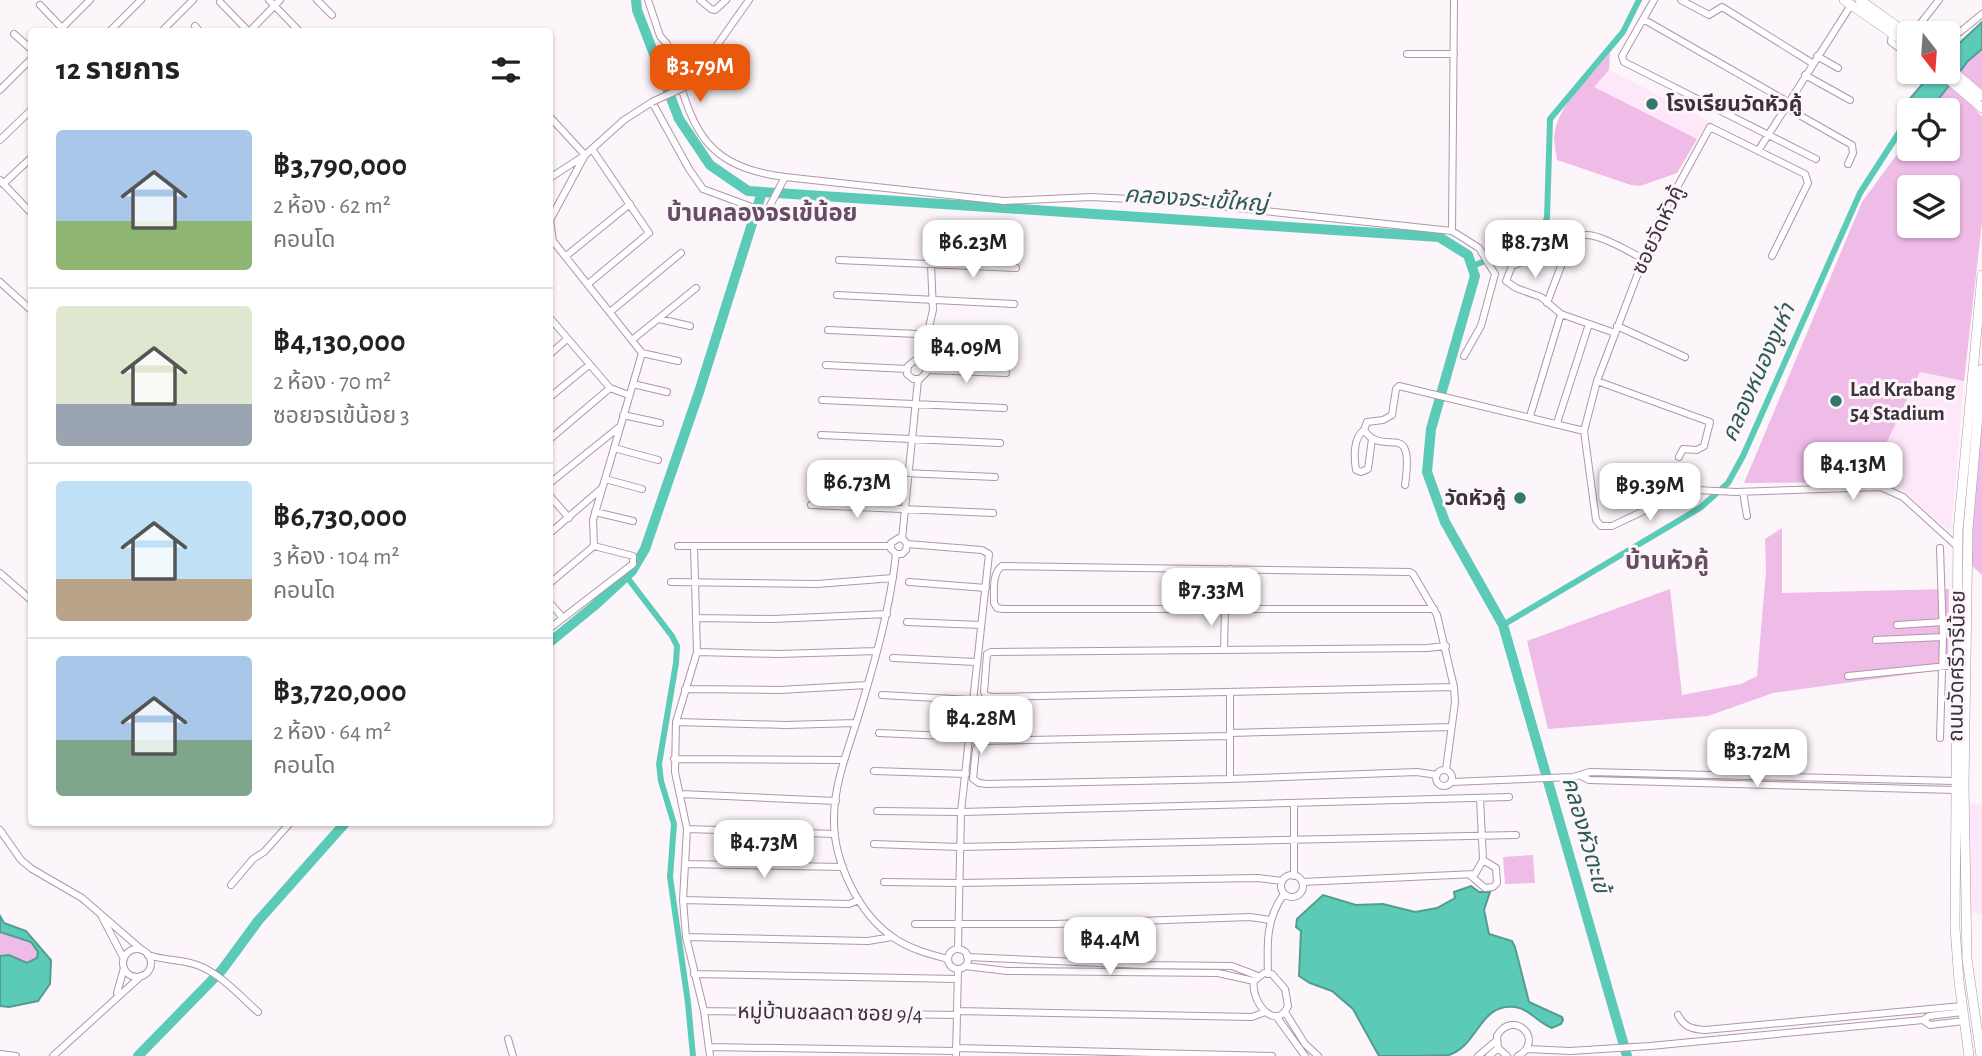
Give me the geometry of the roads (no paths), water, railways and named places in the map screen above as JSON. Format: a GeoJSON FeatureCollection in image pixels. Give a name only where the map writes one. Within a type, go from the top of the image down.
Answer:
{"type":"FeatureCollection","features":[{"type":"Feature","properties":{"kind":"main road"},"geometry":{"type":"LineString","coordinates":[[1852,1],[1897,37]]}},
{"type":"Feature","properties":{"kind":"main road"},"geometry":{"type":"LineString","coordinates":[[1852,1],[1897,26]]}},
{"type":"Feature","properties":{"kind":"main road"},"geometry":{"type":"LineString","coordinates":[[1960,79],[1979,97],[1982,108]]}},
{"type":"Feature","properties":{"kind":"main road"},"geometry":{"type":"LineString","coordinates":[[1959,84],[1979,97]]}},
{"type":"Feature","properties":{"kind":"main road","name":"ถนนวัดศรีวารีน้อย"},"geometry":{"type":"LineString","coordinates":[[1969,1056],[1955,928],[1956,665],[1958,547],[1982,275]]}},
{"type":"Feature","properties":{"kind":"main road","name":"ถนนวัดศรีวารีน้อย"},"geometry":{"type":"LineString","coordinates":[[1981,1056],[1967,959],[1964,907],[1968,529],[1982,369]]}},
{"type":"Feature","properties":{"kind":"main road"},"geometry":{"type":"LineString","coordinates":[[1963,1013],[1974,1015]]}},
{"type":"Feature","properties":{"kind":"street"},"geometry":{"type":"LineString","coordinates":[[113,28],[141,0]]}},
{"type":"Feature","properties":{"kind":"street"},"geometry":{"type":"LineString","coordinates":[[165,28],[193,0]]}},
{"type":"Feature","properties":{"kind":"street"},"geometry":{"type":"LineString","coordinates":[[269,0],[296,28]]}},
{"type":"Feature","properties":{"kind":"street"},"geometry":{"type":"LineString","coordinates":[[253,28],[280,0]]}},
{"type":"Feature","properties":{"kind":"street"},"geometry":{"type":"LineString","coordinates":[[317,0],[332,15]]}},
{"type":"Feature","properties":{"kind":"street"},"geometry":{"type":"LineString","coordinates":[[648,0],[660,36],[667,44],[687,108],[703,138],[721,155],[749,171],[784,180],[1004,201],[1091,197],[1183,202],[1452,231],[1472,242],[1489,262],[1495,275],[1480,326],[1464,356]]}},
{"type":"Feature","properties":{"kind":"street"},"geometry":{"type":"LineString","coordinates":[[700,0],[715,10],[726,0]]}},
{"type":"Feature","properties":{"kind":"street"},"geometry":{"type":"LineString","coordinates":[[553,176],[585,155],[624,120],[652,102],[689,85],[748,0]]}},
{"type":"Feature","properties":{"kind":"street"},"geometry":{"type":"LineString","coordinates":[[1452,231],[1454,0]]}},
{"type":"Feature","properties":{"kind":"street"},"geometry":{"type":"LineString","coordinates":[[1654,0],[1622,56],[1624,62],[1815,159]]}},
{"type":"Feature","properties":{"kind":"street"},"geometry":{"type":"LineString","coordinates":[[1681,0],[1709,15],[1721,7],[1814,60],[1838,68]]}},
{"type":"Feature","properties":{"kind":"street"},"geometry":{"type":"LineString","coordinates":[[1924,21],[1939,0]]}},
{"type":"Feature","properties":{"kind":"street"},"geometry":{"type":"LineString","coordinates":[[62,28],[88,1]]}},
{"type":"Feature","properties":{"kind":"street"},"geometry":{"type":"LineString","coordinates":[[1758,151],[1852,1]]}},
{"type":"Feature","properties":{"kind":"street"},"geometry":{"type":"LineString","coordinates":[[220,2],[245,28]]}},
{"type":"Feature","properties":{"kind":"street"},"geometry":{"type":"LineString","coordinates":[[40,5],[58,28]]}},
{"type":"Feature","properties":{"kind":"street"},"geometry":{"type":"LineString","coordinates":[[1960,32],[1982,14]]}},
{"type":"Feature","properties":{"kind":"street"},"geometry":{"type":"LineString","coordinates":[[1643,19],[1852,145],[1853,153],[1848,164]]}},
{"type":"Feature","properties":{"kind":"street"},"geometry":{"type":"LineString","coordinates":[[1892,33],[1891,42],[1897,46]]}},
{"type":"Feature","properties":{"kind":"street"},"geometry":{"type":"LineString","coordinates":[[14,34],[28,46]]}},
{"type":"Feature","properties":{"kind":"street"},"geometry":{"type":"LineString","coordinates":[[1407,54],[1454,54]]}},
{"type":"Feature","properties":{"kind":"street"},"geometry":{"type":"LineString","coordinates":[[0,90],[28,62]]}},
{"type":"Feature","properties":{"kind":"street"},"geometry":{"type":"LineString","coordinates":[[1805,75],[1850,100]]}},
{"type":"Feature","properties":{"kind":"street"},"geometry":{"type":"LineString","coordinates":[[0,76],[7,83]]}},
{"type":"Feature","properties":{"kind":"street"},"geometry":{"type":"LineString","coordinates":[[652,102],[703,189],[765,214],[784,180]]}},
{"type":"Feature","properties":{"kind":"street"},"geometry":{"type":"LineString","coordinates":[[0,140],[28,113]]}},
{"type":"Feature","properties":{"kind":"street"},"geometry":{"type":"LineString","coordinates":[[553,120],[585,155]]}},
{"type":"Feature","properties":{"kind":"street","name":"ซอยวัดหัวคู้"},"geometry":{"type":"LineString","coordinates":[[1740,492],[1696,490],[1675,496],[1612,526],[1601,526],[1596,520],[1584,431],[1597,381],[1642,258],[1656,226],[1710,127],[1805,174],[1808,181],[1772,256]]}},
{"type":"Feature","properties":{"kind":"street"},"geometry":{"type":"LineString","coordinates":[[588,284],[649,233],[592,149]]}},
{"type":"Feature","properties":{"kind":"street"},"geometry":{"type":"LineString","coordinates":[[553,214],[585,155]]}},
{"type":"Feature","properties":{"kind":"street"},"geometry":{"type":"LineString","coordinates":[[28,160],[2,182],[28,210]]}},
{"type":"Feature","properties":{"kind":"street"},"geometry":{"type":"LineString","coordinates":[[566,256],[630,204]]}},
{"type":"Feature","properties":{"kind":"street"},"geometry":{"type":"LineString","coordinates":[[1547,303],[1572,237],[1583,234],[1593,236],[1642,258]]}},
{"type":"Feature","properties":{"kind":"street"},"geometry":{"type":"LineString","coordinates":[[1552,241],[1543,253],[1511,266],[1507,277],[1509,284],[1536,295],[1561,313],[1589,324],[1616,330],[1685,357]]}},
{"type":"Feature","properties":{"kind":"street"},"geometry":{"type":"LineString","coordinates":[[553,244],[566,256],[642,353],[678,361]]}},
{"type":"Feature","properties":{"kind":"street"},"geometry":{"type":"LineString","coordinates":[[610,312],[681,253]]}},
{"type":"Feature","properties":{"kind":"street"},"geometry":{"type":"LineString","coordinates":[[839,260],[1016,268]]}},
{"type":"Feature","properties":{"kind":"street"},"geometry":{"type":"LineString","coordinates":[[921,362],[929,335],[934,300],[931,265]]}},
{"type":"Feature","properties":{"kind":"street"},"geometry":{"type":"LineString","coordinates":[[0,282],[28,307]]}},
{"type":"Feature","properties":{"kind":"street"},"geometry":{"type":"LineString","coordinates":[[632,340],[696,288]]}},
{"type":"Feature","properties":{"kind":"street"},"geometry":{"type":"LineString","coordinates":[[837,295],[1014,304]]}},
{"type":"Feature","properties":{"kind":"street"},"geometry":{"type":"LineString","coordinates":[[1530,416],[1561,313]]}},
{"type":"Feature","properties":{"kind":"street"},"geometry":{"type":"LineString","coordinates":[[659,319],[690,326]]}},
{"type":"Feature","properties":{"kind":"street"},"geometry":{"type":"LineString","coordinates":[[553,322],[610,388],[629,395]]}},
{"type":"Feature","properties":{"kind":"street"},"geometry":{"type":"LineString","coordinates":[[1557,423],[1589,324]]}},
{"type":"Feature","properties":{"kind":"street"},"geometry":{"type":"LineString","coordinates":[[828,330],[1008,338]]}},
{"type":"Feature","properties":{"kind":"street"},"geometry":{"type":"LineString","coordinates":[[553,351],[567,339]]}},
{"type":"Feature","properties":{"kind":"street"},"geometry":{"type":"LineString","coordinates":[[594,546],[593,520],[642,353]]}},
{"type":"Feature","properties":{"kind":"street"},"geometry":{"type":"LineString","coordinates":[[907,369],[914,361],[921,362],[927,370]]}},
{"type":"Feature","properties":{"kind":"street"},"geometry":{"type":"LineString","coordinates":[[553,395],[589,365]]}},
{"type":"Feature","properties":{"kind":"street"},"geometry":{"type":"LineString","coordinates":[[826,365],[907,369]]}},
{"type":"Feature","properties":{"kind":"street"},"geometry":{"type":"LineString","coordinates":[[907,369],[910,377],[918,380]]}},
{"type":"Feature","properties":{"kind":"street"},"geometry":{"type":"LineString","coordinates":[[927,370],[1006,373]]}},
{"type":"Feature","properties":{"kind":"street"},"geometry":{"type":"LineString","coordinates":[[918,380],[925,376],[927,370]]}},
{"type":"Feature","properties":{"kind":"street"},"geometry":{"type":"LineString","coordinates":[[896,554],[904,552],[904,508],[918,380]]}},
{"type":"Feature","properties":{"kind":"street"},"geometry":{"type":"LineString","coordinates":[[1597,381],[1710,422],[1703,446],[1697,450],[1683,449],[1679,457]]}},
{"type":"Feature","properties":{"kind":"street"},"geometry":{"type":"LineString","coordinates":[[633,384],[667,392]]}},
{"type":"Feature","properties":{"kind":"street"},"geometry":{"type":"LineString","coordinates":[[1372,439],[1368,469],[1361,472],[1356,470],[1357,437],[1367,422],[1383,420],[1392,415],[1398,386],[1584,431]]}},
{"type":"Feature","properties":{"kind":"street"},"geometry":{"type":"LineString","coordinates":[[553,436],[610,388]]}},
{"type":"Feature","properties":{"kind":"street"},"geometry":{"type":"LineString","coordinates":[[822,400],[1004,408]]}},
{"type":"Feature","properties":{"kind":"street"},"geometry":{"type":"LineString","coordinates":[[623,415],[660,423]]}},
{"type":"Feature","properties":{"kind":"street"},"geometry":{"type":"LineString","coordinates":[[553,481],[620,427]]}},
{"type":"Feature","properties":{"kind":"street"},"geometry":{"type":"LineString","coordinates":[[1364,430],[1372,439],[1397,443],[1404,447],[1409,457],[1405,485]]}},
{"type":"Feature","properties":{"kind":"street"},"geometry":{"type":"LineString","coordinates":[[821,435],[1000,443]]}},
{"type":"Feature","properties":{"kind":"street"},"geometry":{"type":"LineString","coordinates":[[614,448],[657,460]]}},
{"type":"Feature","properties":{"kind":"street"},"geometry":{"type":"LineString","coordinates":[[814,469],[995,477]]}},
{"type":"Feature","properties":{"kind":"street"},"geometry":{"type":"LineString","coordinates":[[605,479],[642,489]]}},
{"type":"Feature","properties":{"kind":"street"},"geometry":{"type":"LineString","coordinates":[[1747,516],[1740,492],[1881,487],[1903,497],[1958,547]]}},
{"type":"Feature","properties":{"kind":"street"},"geometry":{"type":"LineString","coordinates":[[553,531],[602,488]]}},
{"type":"Feature","properties":{"kind":"street"},"geometry":{"type":"LineString","coordinates":[[553,499],[569,518]]}},
{"type":"Feature","properties":{"kind":"street"},"geometry":{"type":"LineString","coordinates":[[811,505],[993,513]]}},
{"type":"Feature","properties":{"kind":"street"},"geometry":{"type":"LineString","coordinates":[[595,512],[633,521]]}},
{"type":"Feature","properties":{"kind":"street"},"geometry":{"type":"LineString","coordinates":[[891,546],[896,539],[986,551],[989,561],[971,700],[961,812],[958,949]]}},
{"type":"Feature","properties":{"kind":"street"},"geometry":{"type":"LineString","coordinates":[[553,580],[594,546]]}},
{"type":"Feature","properties":{"kind":"street"},"geometry":{"type":"LineString","coordinates":[[553,626],[633,564],[633,556],[594,546]]}},
{"type":"Feature","properties":{"kind":"street"},"geometry":{"type":"LineString","coordinates":[[678,546],[891,546]]}},
{"type":"Feature","properties":{"kind":"street"},"geometry":{"type":"LineString","coordinates":[[891,546],[896,554],[887,614],[844,760],[836,801],[835,834],[843,867],[859,900],[892,937],[914,949],[948,959]]}},
{"type":"Feature","properties":{"kind":"street"},"geometry":{"type":"LineString","coordinates":[[694,547],[697,652],[676,722],[674,759],[687,829],[684,900],[687,937],[704,1011],[710,1056]]}},
{"type":"Feature","properties":{"kind":"street"},"geometry":{"type":"LineString","coordinates":[[1940,548],[1943,636],[1940,738]]}},
{"type":"Feature","properties":{"kind":"street"},"geometry":{"type":"LineString","coordinates":[[1434,609],[997,608],[993,603],[995,576],[1002,566],[1410,572],[1434,609],[1446,646],[1454,687],[1446,770]]}},
{"type":"Feature","properties":{"kind":"street"},"geometry":{"type":"LineString","coordinates":[[1224,649],[1230,569]]}},
{"type":"Feature","properties":{"kind":"street"},"geometry":{"type":"LineString","coordinates":[[0,573],[28,598]]}},
{"type":"Feature","properties":{"kind":"street"},"geometry":{"type":"LineString","coordinates":[[671,582],[796,584],[893,578]]}},
{"type":"Feature","properties":{"kind":"street"},"geometry":{"type":"LineString","coordinates":[[909,582],[986,588]]}},
{"type":"Feature","properties":{"kind":"street"},"geometry":{"type":"LineString","coordinates":[[553,607],[562,618]]}},
{"type":"Feature","properties":{"kind":"street"},"geometry":{"type":"LineString","coordinates":[[697,618],[772,619],[887,614]]}},
{"type":"Feature","properties":{"kind":"street"},"geometry":{"type":"LineString","coordinates":[[907,622],[981,625]]}},
{"type":"Feature","properties":{"kind":"street"},"geometry":{"type":"LineString","coordinates":[[1897,625],[1942,622]]}},
{"type":"Feature","properties":{"kind":"street"},"geometry":{"type":"LineString","coordinates":[[1876,640],[1943,636]]}},
{"type":"Feature","properties":{"kind":"street"},"geometry":{"type":"LineString","coordinates":[[1446,646],[991,652],[987,654],[984,692],[986,696],[993,697],[1454,687]]}},
{"type":"Feature","properties":{"kind":"street"},"geometry":{"type":"LineString","coordinates":[[697,652],[778,654],[877,651]]}},
{"type":"Feature","properties":{"kind":"street"},"geometry":{"type":"LineString","coordinates":[[893,658],[976,662]]}},
{"type":"Feature","properties":{"kind":"street"},"geometry":{"type":"LineString","coordinates":[[1848,676],[1956,665]]}},
{"type":"Feature","properties":{"kind":"street"},"geometry":{"type":"LineString","coordinates":[[685,689],[780,690],[867,685]]}},
{"type":"Feature","properties":{"kind":"street"},"geometry":{"type":"LineString","coordinates":[[1230,692],[1230,779]]}},
{"type":"Feature","properties":{"kind":"street"},"geometry":{"type":"LineString","coordinates":[[882,695],[971,700]]}},
{"type":"Feature","properties":{"kind":"street"},"geometry":{"type":"LineString","coordinates":[[676,722],[786,725],[856,723]]}},
{"type":"Feature","properties":{"kind":"street"},"geometry":{"type":"LineString","coordinates":[[1437,775],[1417,772],[1230,779],[987,783],[974,781],[973,777],[976,749],[981,741],[1450,727]]}},
{"type":"Feature","properties":{"kind":"street"},"geometry":{"type":"LineString","coordinates":[[879,733],[969,737]]}},
{"type":"Feature","properties":{"kind":"street"},"geometry":{"type":"LineString","coordinates":[[674,759],[844,760]]}},
{"type":"Feature","properties":{"kind":"street"},"geometry":{"type":"LineString","coordinates":[[1451,782],[1451,773],[1446,770],[1437,775],[1439,785],[1447,786],[1451,782],[1577,776],[1590,772],[1706,775],[1847,787],[1917,789],[1955,786]]}},
{"type":"Feature","properties":{"kind":"street"},"geometry":{"type":"LineString","coordinates":[[874,771],[966,774]]}},
{"type":"Feature","properties":{"kind":"street"},"geometry":{"type":"LineString","coordinates":[[1637,773],[1637,781]]}},
{"type":"Feature","properties":{"kind":"street"},"geometry":{"type":"LineString","coordinates":[[1706,775],[1706,783]]}},
{"type":"Feature","properties":{"kind":"street"},"geometry":{"type":"LineString","coordinates":[[1577,776],[1589,780],[1706,783],[1848,778],[1917,780],[1955,786]]}},
{"type":"Feature","properties":{"kind":"street"},"geometry":{"type":"LineString","coordinates":[[1847,787],[1848,778]]}},
{"type":"Feature","properties":{"kind":"street"},"geometry":{"type":"LineString","coordinates":[[1917,780],[1917,789]]}},
{"type":"Feature","properties":{"kind":"street"},"geometry":{"type":"LineString","coordinates":[[681,794],[836,801]]}},
{"type":"Feature","properties":{"kind":"street"},"geometry":{"type":"LineString","coordinates":[[877,811],[961,812],[1509,797]]}},
{"type":"Feature","properties":{"kind":"street"},"geometry":{"type":"LineString","coordinates":[[1302,882],[1298,895],[1291,897],[1284,894],[1281,888],[1282,881],[1294,876],[1302,882],[1471,876],[1479,870],[1483,860],[1480,798]]}},
{"type":"Feature","properties":{"kind":"street"},"geometry":{"type":"LineString","coordinates":[[1294,804],[1294,876]]}},
{"type":"Feature","properties":{"kind":"street"},"geometry":{"type":"LineString","coordinates":[[232,885],[253,859],[264,852],[287,826]]}},
{"type":"Feature","properties":{"kind":"street"},"geometry":{"type":"LineString","coordinates":[[687,829],[835,834]]}},
{"type":"Feature","properties":{"kind":"street"},"geometry":{"type":"LineString","coordinates":[[0,830],[21,860],[82,898],[145,952],[166,961],[190,963],[215,974],[258,1012]]}},
{"type":"Feature","properties":{"kind":"street"},"geometry":{"type":"LineString","coordinates":[[874,844],[960,847],[1516,835]]}},
{"type":"Feature","properties":{"kind":"street"},"geometry":{"type":"LineString","coordinates":[[1471,876],[1485,888],[1493,887],[1497,883],[1496,868],[1483,860]]}},
{"type":"Feature","properties":{"kind":"street"},"geometry":{"type":"LineString","coordinates":[[685,864],[843,867]]}},
{"type":"Feature","properties":{"kind":"street"},"geometry":{"type":"LineString","coordinates":[[884,882],[1258,878],[1282,881]]}},
{"type":"Feature","properties":{"kind":"street"},"geometry":{"type":"LineString","coordinates":[[1268,974],[1267,936],[1270,920],[1284,894]]}},
{"type":"Feature","properties":{"kind":"street"},"geometry":{"type":"LineString","coordinates":[[684,900],[849,904],[859,900]]}},
{"type":"Feature","properties":{"kind":"street"},"geometry":{"type":"LineString","coordinates":[[100,913],[124,959],[121,985],[114,998]]}},
{"type":"Feature","properties":{"kind":"street"},"geometry":{"type":"LineString","coordinates":[[915,924],[1055,924],[1250,917],[1270,920]]}},
{"type":"Feature","properties":{"kind":"street"},"geometry":{"type":"LineString","coordinates":[[687,937],[869,941],[892,937]]}},
{"type":"Feature","properties":{"kind":"street"},"geometry":{"type":"LineString","coordinates":[[968,957],[964,951],[958,949],[951,952],[948,959],[951,966],[1007,971],[1218,973],[1256,979],[1268,974]]}},
{"type":"Feature","properties":{"kind":"street"},"geometry":{"type":"LineString","coordinates":[[124,959],[129,952],[145,952]]}},
{"type":"Feature","properties":{"kind":"street"},"geometry":{"type":"LineString","coordinates":[[145,952],[151,963],[148,971]]}},
{"type":"Feature","properties":{"kind":"street"},"geometry":{"type":"LineString","coordinates":[[968,957],[1232,966],[1256,979]]}},
{"type":"Feature","properties":{"kind":"street"},"geometry":{"type":"LineString","coordinates":[[956,1052],[957,979],[968,957]]}},
{"type":"Feature","properties":{"kind":"street"},"geometry":{"type":"LineString","coordinates":[[53,1056],[114,998],[148,971],[166,961]]}},
{"type":"Feature","properties":{"kind":"street"},"geometry":{"type":"LineString","coordinates":[[1119,964],[1119,973]]}},
{"type":"Feature","properties":{"kind":"street"},"geometry":{"type":"LineString","coordinates":[[124,968],[131,975],[141,976]]}},
{"type":"Feature","properties":{"kind":"street"},"geometry":{"type":"LineString","coordinates":[[694,974],[957,979]]}},
{"type":"Feature","properties":{"kind":"street"},"geometry":{"type":"LineString","coordinates":[[1268,974],[1279,980],[1285,989],[1288,1006],[1285,1012],[1276,1016]]}},
{"type":"Feature","properties":{"kind":"street"},"geometry":{"type":"LineString","coordinates":[[1256,979],[1254,996],[1265,1012],[1276,1016],[1303,1056]]}},
{"type":"Feature","properties":{"kind":"street","name":"หมู่บ้านชลลดา ซอย 9/4"},"geometry":{"type":"LineString","coordinates":[[704,1011],[1252,1017],[1265,1012]]}},
{"type":"Feature","properties":{"kind":"street"},"geometry":{"type":"LineString","coordinates":[[1285,1012],[1305,1044],[1318,1056]]}},
{"type":"Feature","properties":{"kind":"street"},"geometry":{"type":"LineString","coordinates":[[1678,1015],[1687,1027],[1705,1030],[1963,1013]]}},
{"type":"Feature","properties":{"kind":"street"},"geometry":{"type":"LineString","coordinates":[[1518,1056],[1527,1049],[1570,1051],[1650,1046],[1923,1020],[1930,1025],[1963,1013]]}},
{"type":"Feature","properties":{"kind":"street"},"geometry":{"type":"LineString","coordinates":[[1489,1056],[1497,1045],[1500,1031],[1508,1025],[1524,1029],[1529,1038],[1527,1049]]}},
{"type":"Feature","properties":{"kind":"street"},"geometry":{"type":"LineString","coordinates":[[508,1038],[513,1056]]}},
{"type":"Feature","properties":{"kind":"street"},"geometry":{"type":"LineString","coordinates":[[1478,1056],[1497,1045]]}},
{"type":"Feature","properties":{"kind":"street"},"geometry":{"type":"LineString","coordinates":[[1497,1045],[1507,1056]]}},
{"type":"Feature","properties":{"kind":"street"},"geometry":{"type":"LineString","coordinates":[[709,1046],[1272,1056]]}},
{"type":"Feature","properties":{"kind":"street"},"geometry":{"type":"LineString","coordinates":[[0,1054],[16,1056]]}},
{"type":"Feature","properties":{"kind":"waterway","name":"คลองจระเข้ใหญ่"},"geometry":{"type":"LineString","coordinates":[[636,0],[637,10],[679,119],[710,165],[748,191],[1439,237],[1468,255],[1475,276],[1431,429],[1427,472],[1445,522],[1503,625],[1627,1056]]}},
{"type":"Feature","properties":{"kind":"waterway"},"geometry":{"type":"LineString","coordinates":[[1472,266],[1536,242],[1547,218],[1550,119],[1623,32],[1639,0]]}},
{"type":"Feature","properties":{"kind":"waterway","name":"คลองหนองงูเห่า"},"geometry":{"type":"LineString","coordinates":[[1503,625],[1700,508],[1728,483],[1743,456],[1860,193],[1897,136]]}},
{"type":"Feature","properties":{"kind":"waterway"},"geometry":{"type":"LineString","coordinates":[[553,640],[632,571],[645,549],[699,392],[762,192]]}},
{"type":"Feature","properties":{"kind":"waterway"},"geometry":{"type":"LineString","coordinates":[[626,576],[677,646],[659,764],[661,781],[674,824],[670,877],[693,1056]]}},
{"type":"Feature","properties":{"kind":"waterway"},"geometry":{"type":"LineString","coordinates":[[138,1056],[222,970],[258,921],[342,826]]}},
{"type":"Feature","properties":{"kind":"place","name":"โรงเรียนวัดหัวคู้"},"geometry":{"type":"Point","coordinates":[1652,104]}},
{"type":"Feature","properties":{"kind":"place","name":"Lad Krabang 54 Stadium"},"geometry":{"type":"Point","coordinates":[1836,401]}},
{"type":"Feature","properties":{"kind":"place","name":"วัดหัวคู้"},"geometry":{"type":"Point","coordinates":[1520,498]}},
{"type":"Feature","properties":{"kind":"district","name":"บ้านคลองจรเข้น้อย"},"geometry":{"type":"Point","coordinates":[762,214]}},
{"type":"Feature","properties":{"kind":"district","name":"บ้านหัวคู้"},"geometry":{"type":"Point","coordinates":[1667,562]}},
{"type":"Feature","properties":{"kind":"water label","name":"คลองหัวตะเข้"},"geometry":{"type":"Point","coordinates":[1585,835]}}]}
